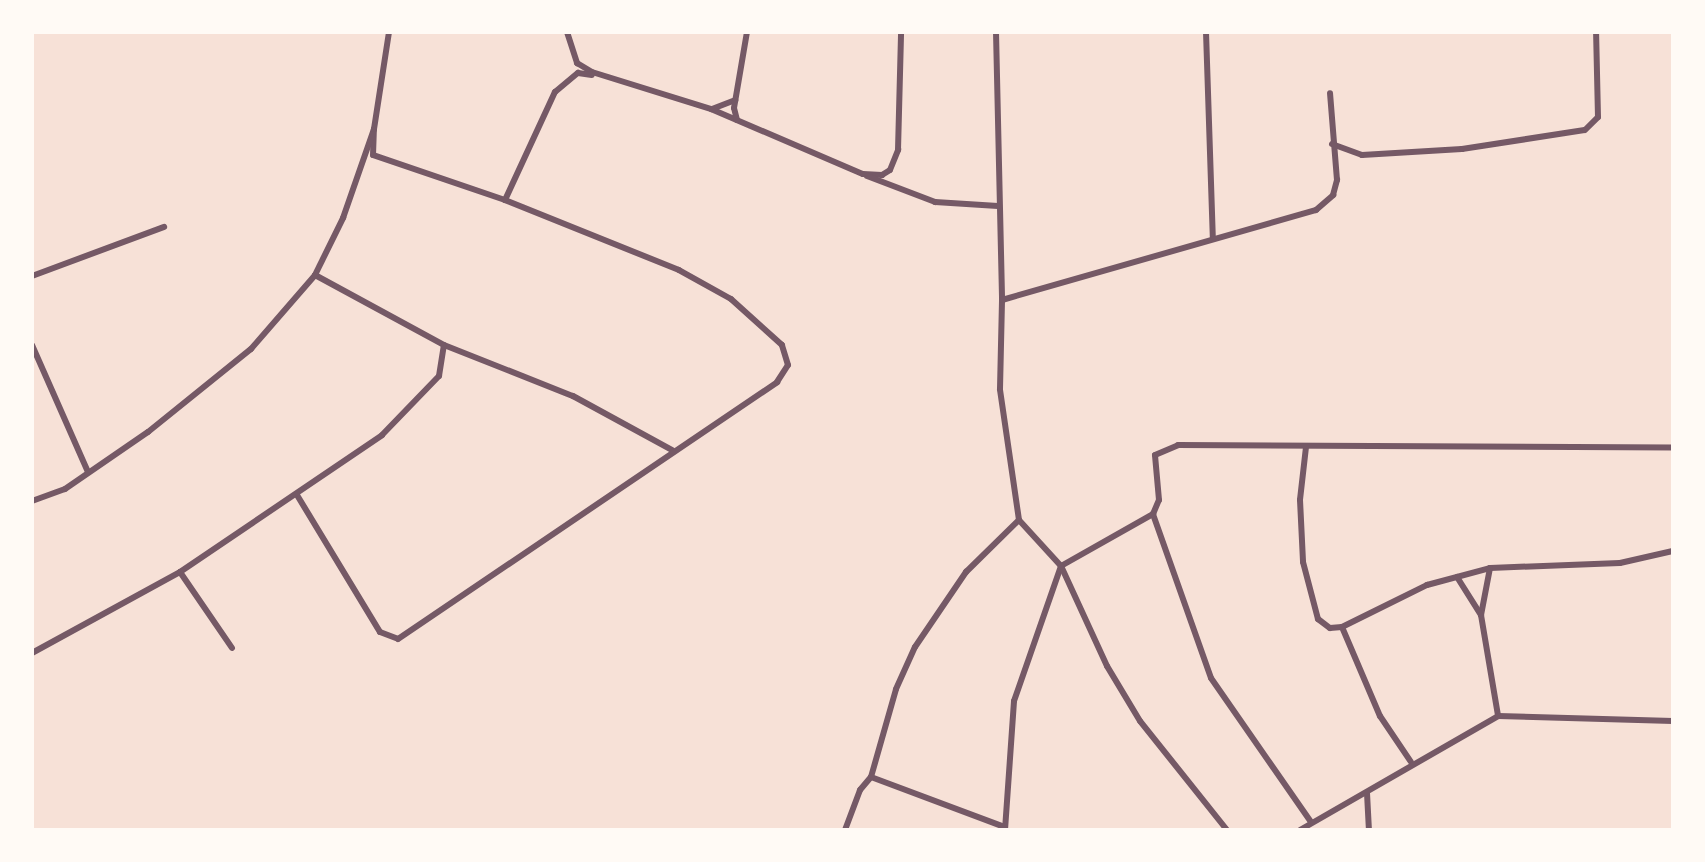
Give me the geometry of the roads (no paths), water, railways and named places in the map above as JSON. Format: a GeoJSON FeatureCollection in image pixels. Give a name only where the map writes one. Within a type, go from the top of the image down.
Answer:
{"type":"FeatureCollection","features":[{"type":"Feature","properties":{"kind":"street"},"geometry":{"type":"LineString","coordinates":[[361,168],[367,169],[373,155],[389,32]]}},
{"type":"Feature","properties":{"kind":"street"},"geometry":{"type":"LineString","coordinates":[[567,32],[577,63],[604,77]]}},
{"type":"Feature","properties":{"kind":"street"},"geometry":{"type":"LineString","coordinates":[[737,120],[735,100],[747,32]]}},
{"type":"Feature","properties":{"kind":"street"},"geometry":{"type":"LineString","coordinates":[[863,174],[882,175],[895,162],[901,32]]}},
{"type":"Feature","properties":{"kind":"street"},"geometry":{"type":"LineString","coordinates":[[996,32],[1002,300],[1000,389],[1019,520],[1061,566],[1107,666],[1140,721],[1227,830]]}},
{"type":"Feature","properties":{"kind":"street"},"geometry":{"type":"LineString","coordinates":[[1206,32],[1213,239]]}},
{"type":"Feature","properties":{"kind":"street"},"geometry":{"type":"LineString","coordinates":[[1332,144],[1362,155],[1462,149],[1585,130],[1598,117],[1596,32]]}},
{"type":"Feature","properties":{"kind":"street"},"geometry":{"type":"LineString","coordinates":[[505,200],[555,92],[578,73],[604,77],[711,109],[919,198],[998,206]]}},
{"type":"Feature","properties":{"kind":"street"},"geometry":{"type":"LineString","coordinates":[[1002,300],[1133,266],[1327,204],[1337,180],[1330,93]]}},
{"type":"Feature","properties":{"kind":"street"},"geometry":{"type":"LineString","coordinates":[[711,109],[735,100]]}},
{"type":"Feature","properties":{"kind":"street"},"geometry":{"type":"LineString","coordinates":[[32,501],[88,472],[148,432],[251,349],[315,275],[361,168],[374,129]]}},
{"type":"Feature","properties":{"kind":"street"},"geometry":{"type":"LineString","coordinates":[[297,495],[380,632],[398,639],[783,375],[788,365],[782,345],[731,299],[679,270],[505,200],[373,155]]}},
{"type":"Feature","properties":{"kind":"street"},"geometry":{"type":"LineString","coordinates":[[32,276],[164,227]]}},
{"type":"Feature","properties":{"kind":"street"},"geometry":{"type":"LineString","coordinates":[[315,275],[444,345],[573,396],[632,426],[664,450],[676,450]]}},
{"type":"Feature","properties":{"kind":"street"},"geometry":{"type":"LineString","coordinates":[[32,345],[88,472]]}},
{"type":"Feature","properties":{"kind":"street"},"geometry":{"type":"LineString","coordinates":[[32,653],[180,572],[382,435],[427,391],[444,366],[444,345]]}},
{"type":"Feature","properties":{"kind":"street"},"geometry":{"type":"LineString","coordinates":[[871,777],[1005,829],[1014,701],[1061,566],[1153,514],[1159,500],[1155,455],[1162,447],[1673,448]]}},
{"type":"Feature","properties":{"kind":"street"},"geometry":{"type":"LineString","coordinates":[[1306,447],[1300,500],[1303,562],[1322,625],[1342,627],[1409,592],[1490,568],[1608,564],[1673,551]]}},
{"type":"Feature","properties":{"kind":"street"},"geometry":{"type":"LineString","coordinates":[[1153,514],[1211,678],[1311,822]]}},
{"type":"Feature","properties":{"kind":"street"},"geometry":{"type":"LineString","coordinates":[[845,830],[860,790],[871,777],[896,689],[915,647],[966,572],[1019,520]]}},
{"type":"Feature","properties":{"kind":"street"},"geometry":{"type":"LineString","coordinates":[[1490,568],[1481,615],[1498,716]]}},
{"type":"Feature","properties":{"kind":"street"},"geometry":{"type":"LineString","coordinates":[[180,572],[232,648]]}},
{"type":"Feature","properties":{"kind":"street"},"geometry":{"type":"LineString","coordinates":[[1457,577],[1481,615]]}},
{"type":"Feature","properties":{"kind":"street"},"geometry":{"type":"LineString","coordinates":[[1342,627],[1380,716],[1411,762]]}},
{"type":"Feature","properties":{"kind":"street"},"geometry":{"type":"LineString","coordinates":[[1300,830],[1367,793],[1411,762],[1498,716],[1673,721]]}},
{"type":"Feature","properties":{"kind":"street"},"geometry":{"type":"LineString","coordinates":[[1367,793],[1369,830]]}}]}
